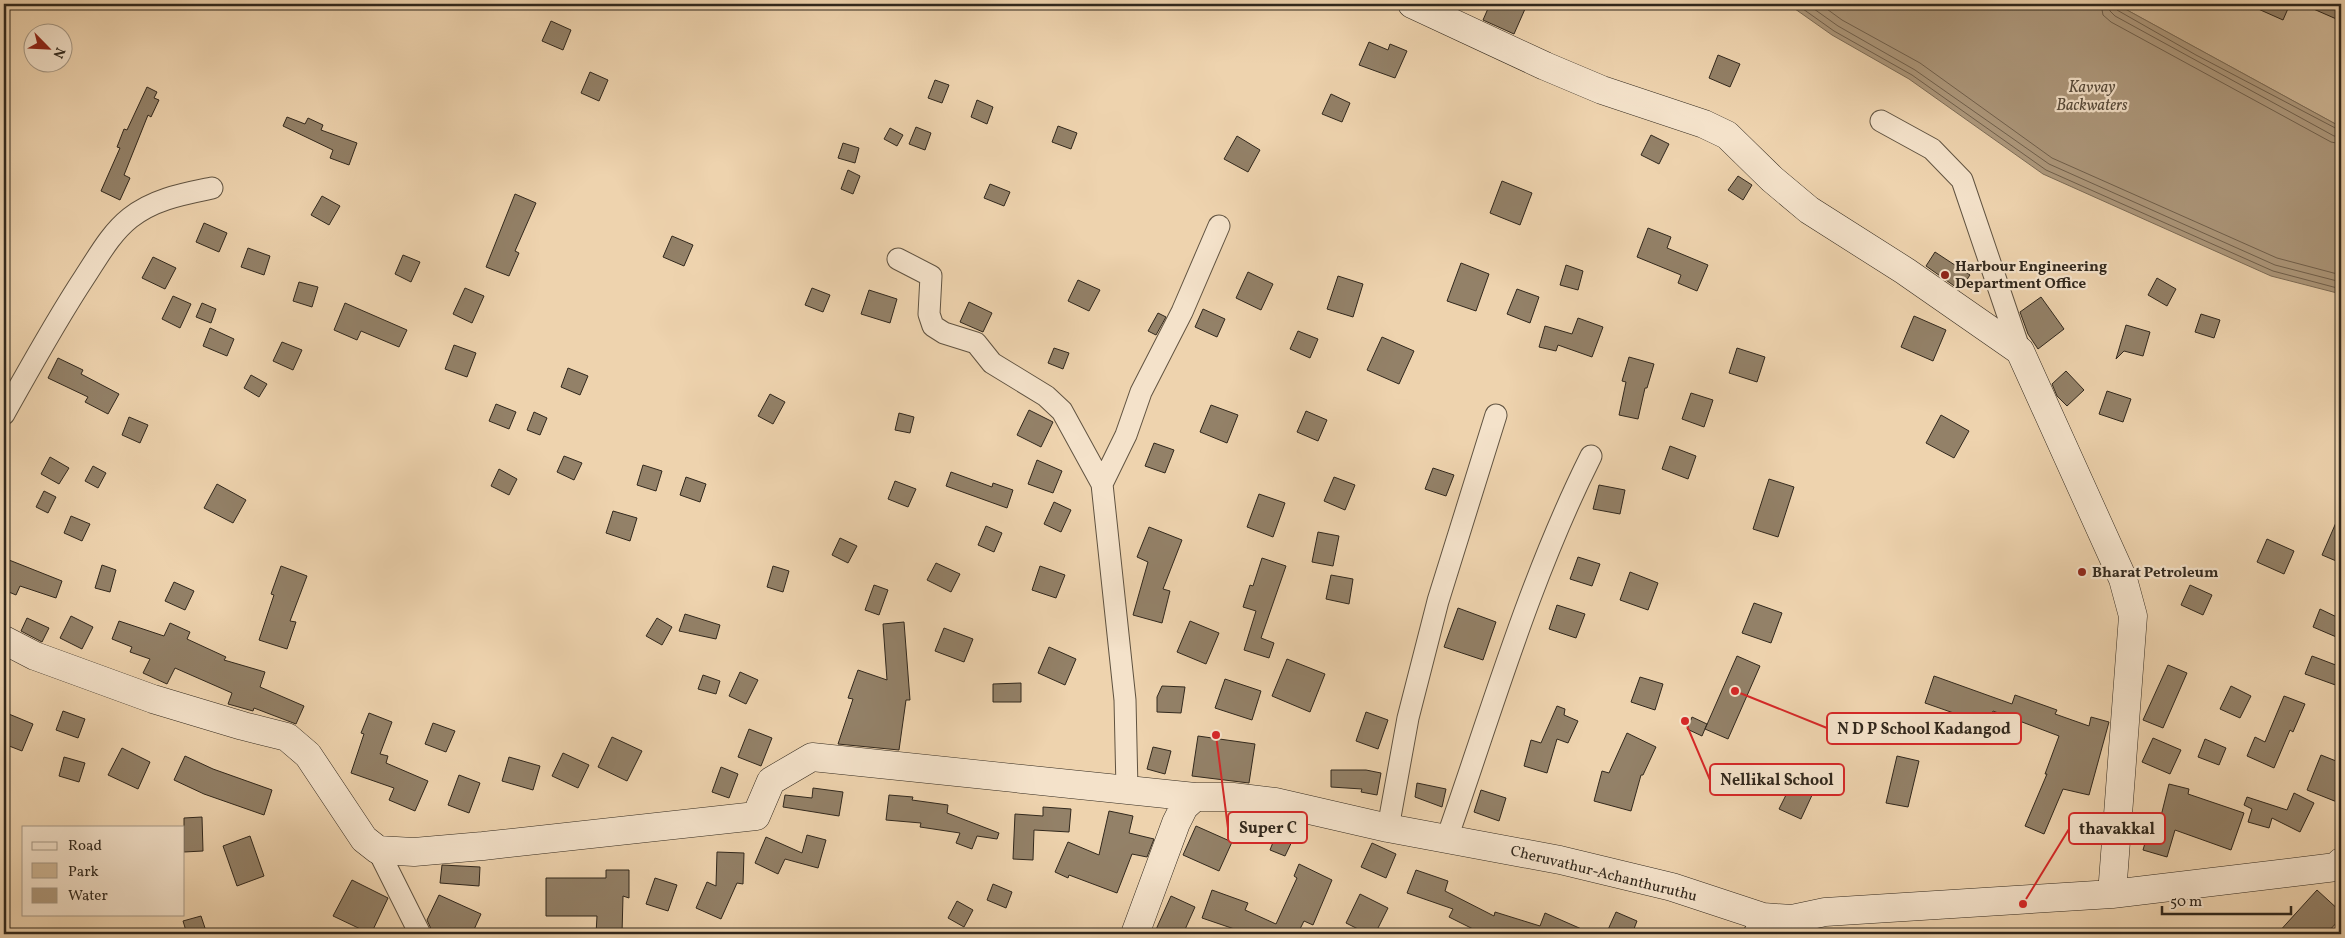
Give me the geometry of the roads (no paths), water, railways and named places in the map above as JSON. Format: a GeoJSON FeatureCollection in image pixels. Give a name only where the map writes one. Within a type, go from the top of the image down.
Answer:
{"type":"FeatureCollection","features":[{"type":"Feature","properties":{"kind":"main road"},"geometry":{"type":"LineString","coordinates":[[1412,4],[1602,90],[1704,124],[1727,135],[1772,179],[1808,210],[1905,271],[2020,351],[2122,579],[2132,616],[2112,894]]}},
{"type":"Feature","properties":{"kind":"main road"},"geometry":{"type":"LineString","coordinates":[[4,640],[49,662],[153,699],[287,737],[308,755],[364,839],[378,850]]}},
{"type":"Feature","properties":{"kind":"main road","name":"Cheruvathur-Achanthuruthu"},"geometry":{"type":"LineString","coordinates":[[378,850],[414,852],[483,846],[756,816],[771,781],[812,757],[1195,797],[1275,802],[1388,828],[1560,860],[1672,887],[1759,926],[1825,912],[2112,894],[2340,865]]}},
{"type":"Feature","properties":{"kind":"main road"},"geometry":{"type":"LineString","coordinates":[[1135,934],[1176,823],[1184,807],[1195,797]]}},
{"type":"Feature","properties":{"kind":"street"},"geometry":{"type":"LineString","coordinates":[[1882,121],[1932,149],[1962,180],[2020,351]]}},
{"type":"Feature","properties":{"kind":"street"},"geometry":{"type":"LineString","coordinates":[[4,414],[60,316],[111,237],[131,217],[152,205],[174,195],[212,188]]}},
{"type":"Feature","properties":{"kind":"street"},"geometry":{"type":"LineString","coordinates":[[1102,484],[1126,435],[1141,392],[1182,312],[1220,226]]}},
{"type":"Feature","properties":{"kind":"street"},"geometry":{"type":"LineString","coordinates":[[898,259],[931,276],[928,314],[933,326],[944,333],[962,337],[976,343],[992,363],[1046,396],[1062,411],[1102,484],[1124,700],[1127,789]]}},
{"type":"Feature","properties":{"kind":"street"},"geometry":{"type":"LineString","coordinates":[[1388,828],[1408,718],[1438,601],[1496,416]]}},
{"type":"Feature","properties":{"kind":"street"},"geometry":{"type":"LineString","coordinates":[[1447,838],[1544,565],[1571,495],[1590,456]]}},
{"type":"Feature","properties":{"kind":"street"},"geometry":{"type":"LineString","coordinates":[[378,850],[420,934]]}},
{"type":"Feature","properties":{"kind":"water","name":"Kavvay Backwaters"},"geometry":{"type":"Polygon","coordinates":[[[1788,4],[2116,4],[2341,127],[2341,294],[2271,276],[2043,174],[1909,79],[1832,35],[1788,4]]]}},
{"type":"Feature","properties":{"kind":"place","name":"Harbour Engineering Department Office"},"geometry":{"type":"Point","coordinates":[1945,275]}},
{"type":"Feature","properties":{"kind":"place","name":"Bharat Petroleum"},"geometry":{"type":"Point","coordinates":[2082,572]}},
{"type":"Feature","properties":{"kind":"place","name":"N D P School Kadangod"},"geometry":{"type":"Point","coordinates":[1735,691]}},
{"type":"Feature","properties":{"kind":"place","name":"Nellikal School"},"geometry":{"type":"Point","coordinates":[1685,721]}},
{"type":"Feature","properties":{"kind":"place","name":"Super C"},"geometry":{"type":"Point","coordinates":[1216,735]}},
{"type":"Feature","properties":{"kind":"place","name":"thavakkal"},"geometry":{"type":"Point","coordinates":[2023,904]}}]}
